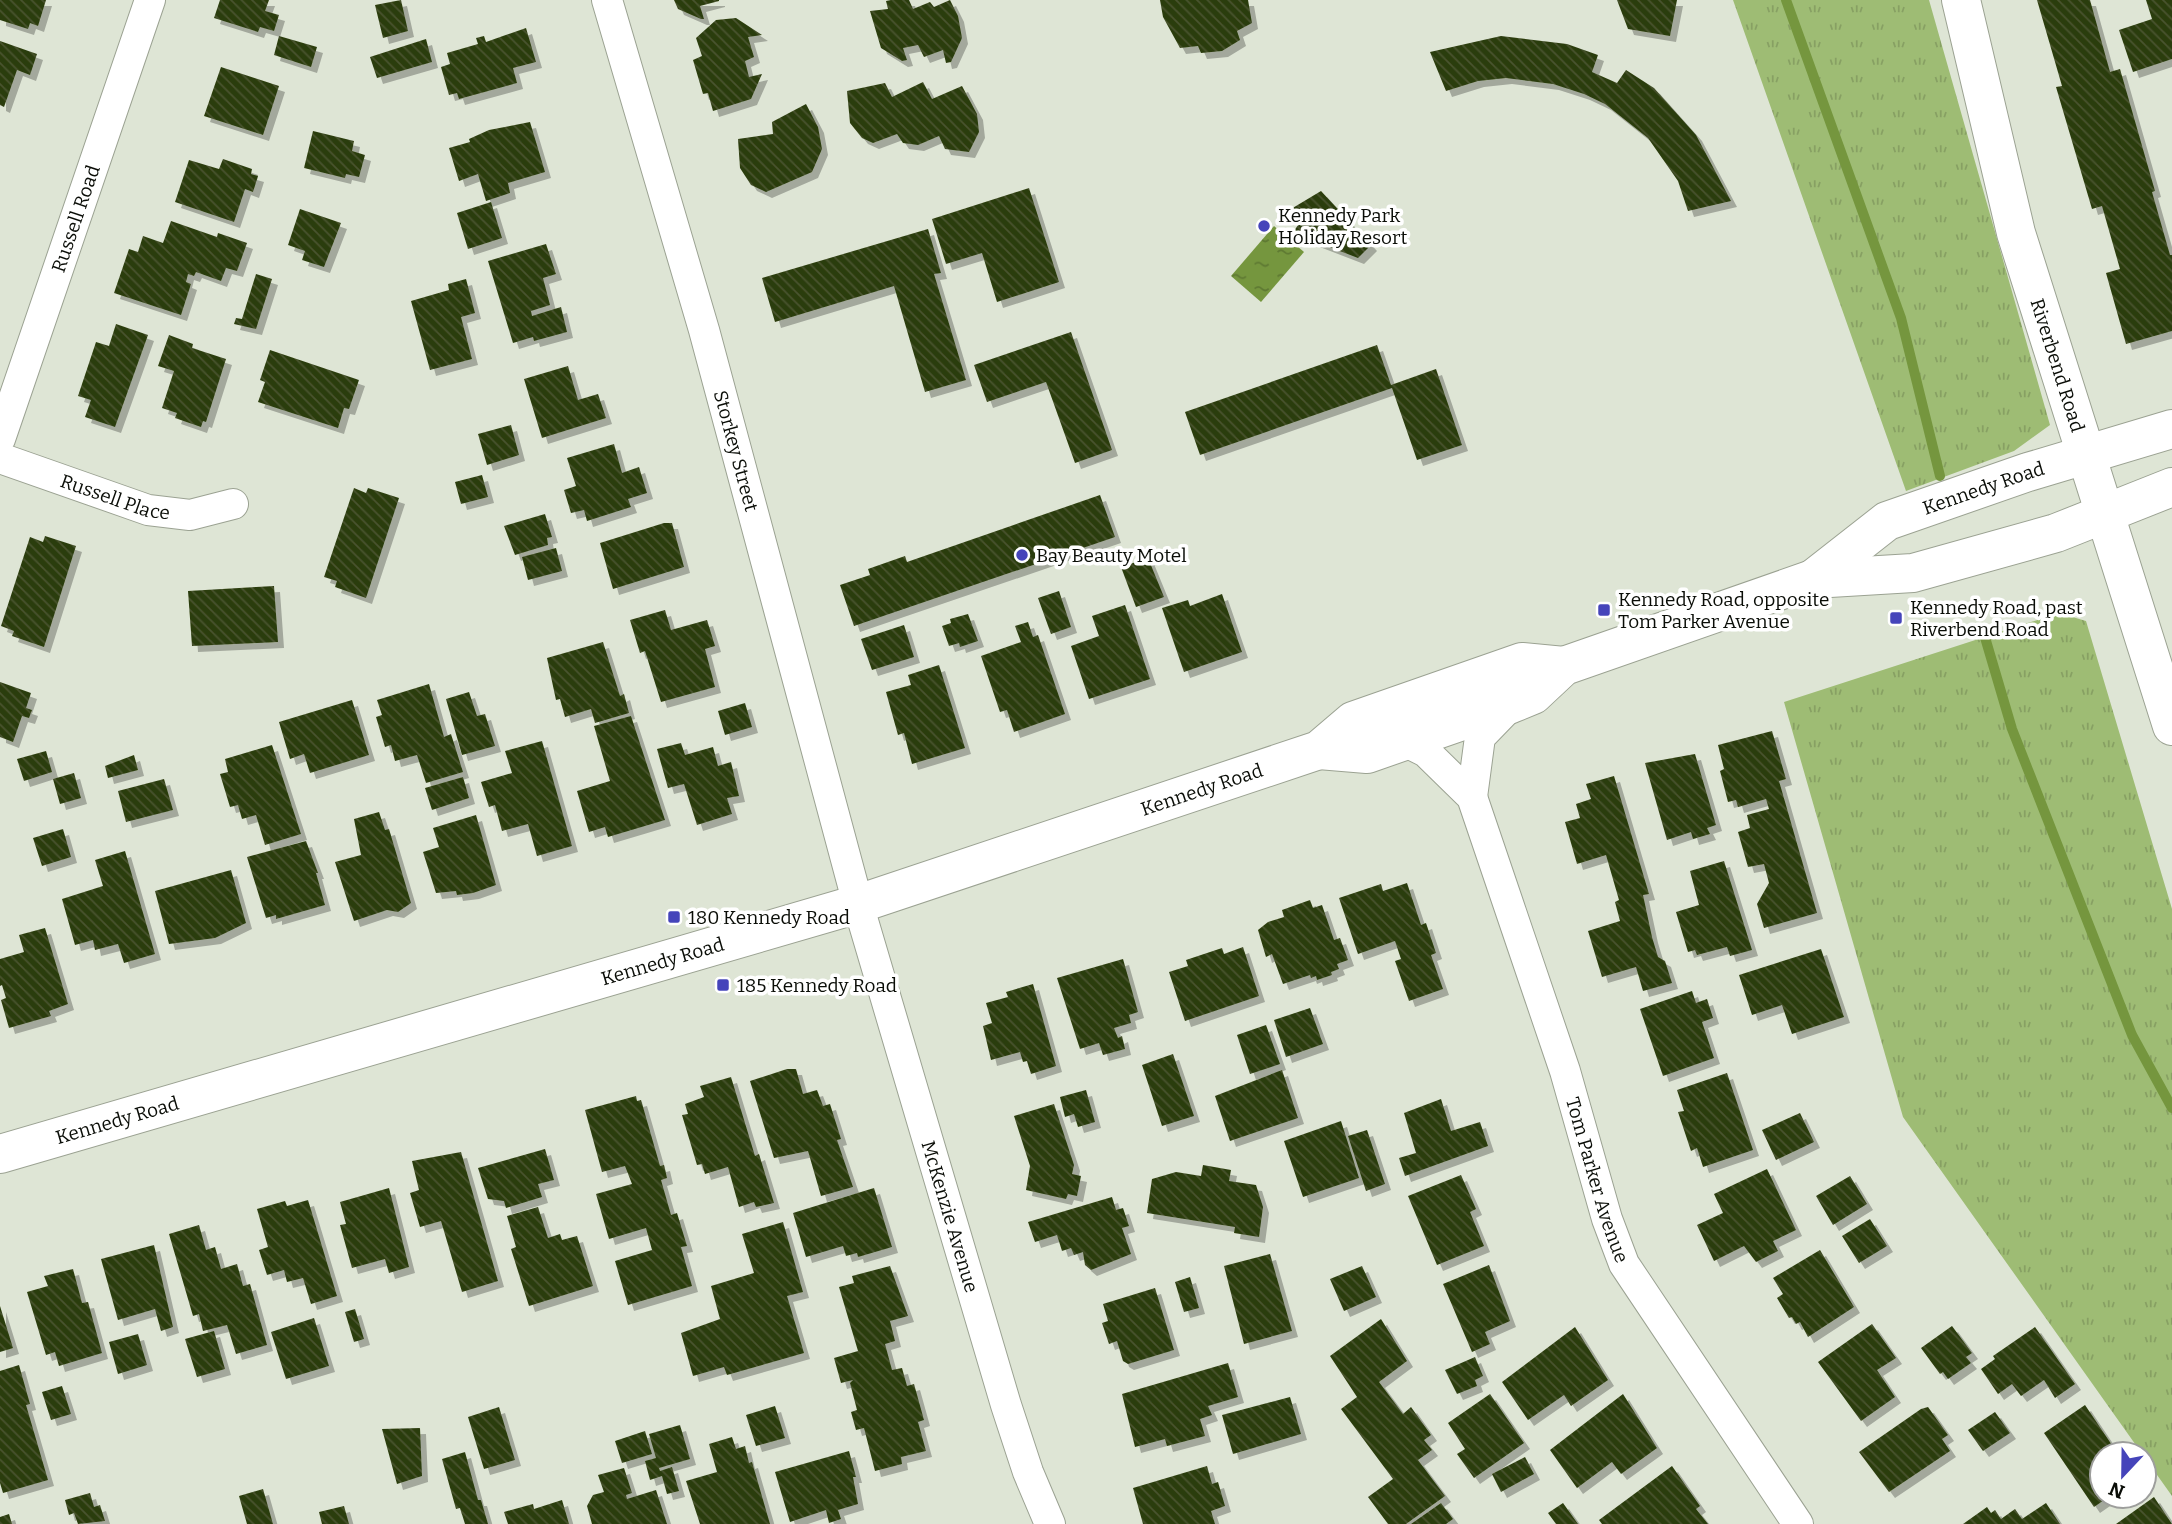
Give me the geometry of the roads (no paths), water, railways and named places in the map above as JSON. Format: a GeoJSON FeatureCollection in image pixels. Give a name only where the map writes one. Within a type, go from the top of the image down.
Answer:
{"type":"FeatureCollection","features":[{"type":"Feature","properties":{"kind":"main road","name":"Riverbend Road"},"geometry":{"type":"LineString","coordinates":[[1961,0],[2016,233],[2172,726]]}},
{"type":"Feature","properties":{"kind":"main road","name":"Kennedy Road"},"geometry":{"type":"LineString","coordinates":[[1813,579],[1887,521],[2172,429]]}},
{"type":"Feature","properties":{"kind":"main road","name":"Kennedy Road"},"geometry":{"type":"LineString","coordinates":[[1319,750],[1367,754],[1532,695],[1564,666],[1813,579],[1913,573],[2056,533],[2172,487]]}},
{"type":"Feature","properties":{"kind":"main road","name":"Kennedy Road"},"geometry":{"type":"LineString","coordinates":[[0,1154],[858,904],[1319,750],[1353,721],[1522,662],[1564,666]]}},
{"type":"Feature","properties":{"kind":"street","name":"Russell Road"},"geometry":{"type":"LineString","coordinates":[[0,439],[150,0]]}},
{"type":"Feature","properties":{"kind":"street","name":"Storkey Street"},"geometry":{"type":"LineString","coordinates":[[607,0],[704,330],[858,904]]}},
{"type":"Feature","properties":{"kind":"street","name":"Russell Place"},"geometry":{"type":"LineString","coordinates":[[0,458],[149,510],[190,515],[233,504]]}},
{"type":"Feature","properties":{"kind":"street","name":"Tom Parker Avenue"},"geometry":{"type":"LineString","coordinates":[[1472,797],[1480,737],[1511,704]]}},
{"type":"Feature","properties":{"kind":"street","name":"Tom Parker Avenue"},"geometry":{"type":"LineString","coordinates":[[1404,741],[1426,752],[1448,770],[1472,797],[1565,1071],[1607,1219],[1624,1264],[1798,1524]]}},
{"type":"Feature","properties":{"kind":"street","name":"McKenzie Avenue"},"geometry":{"type":"LineString","coordinates":[[858,904],[1002,1393],[1028,1472],[1049,1524]]}},
{"type":"Feature","properties":{"kind":"water"},"geometry":{"type":"Polygon","coordinates":[[[1274,226],[1304,252],[1261,302],[1231,276],[1274,226]]]}},
{"type":"Feature","properties":{"kind":"waterway"},"geometry":{"type":"LineString","coordinates":[[1786,0],[1901,318],[1940,476]]}},
{"type":"Feature","properties":{"kind":"waterway"},"geometry":{"type":"LineString","coordinates":[[1984,634],[2012,729],[2132,1035],[2172,1108]]}},
{"type":"Feature","properties":{"kind":"place","name":"Kennedy Park Holiday Resort"},"geometry":{"type":"Point","coordinates":[1264,226]}},
{"type":"Feature","properties":{"kind":"place","name":"Bay Beauty Motel"},"geometry":{"type":"Point","coordinates":[1022,555]}},
{"type":"Feature","properties":{"kind":"place","name":"Kennedy Road, opposite Tom Parker Avenue"},"geometry":{"type":"Point","coordinates":[1604,610]}},
{"type":"Feature","properties":{"kind":"place","name":"Kennedy Road, past Riverbend Road"},"geometry":{"type":"Point","coordinates":[1896,618]}},
{"type":"Feature","properties":{"kind":"place","name":"180 Kennedy Road"},"geometry":{"type":"Point","coordinates":[674,917]}},
{"type":"Feature","properties":{"kind":"place","name":"185 Kennedy Road"},"geometry":{"type":"Point","coordinates":[723,985]}}]}
